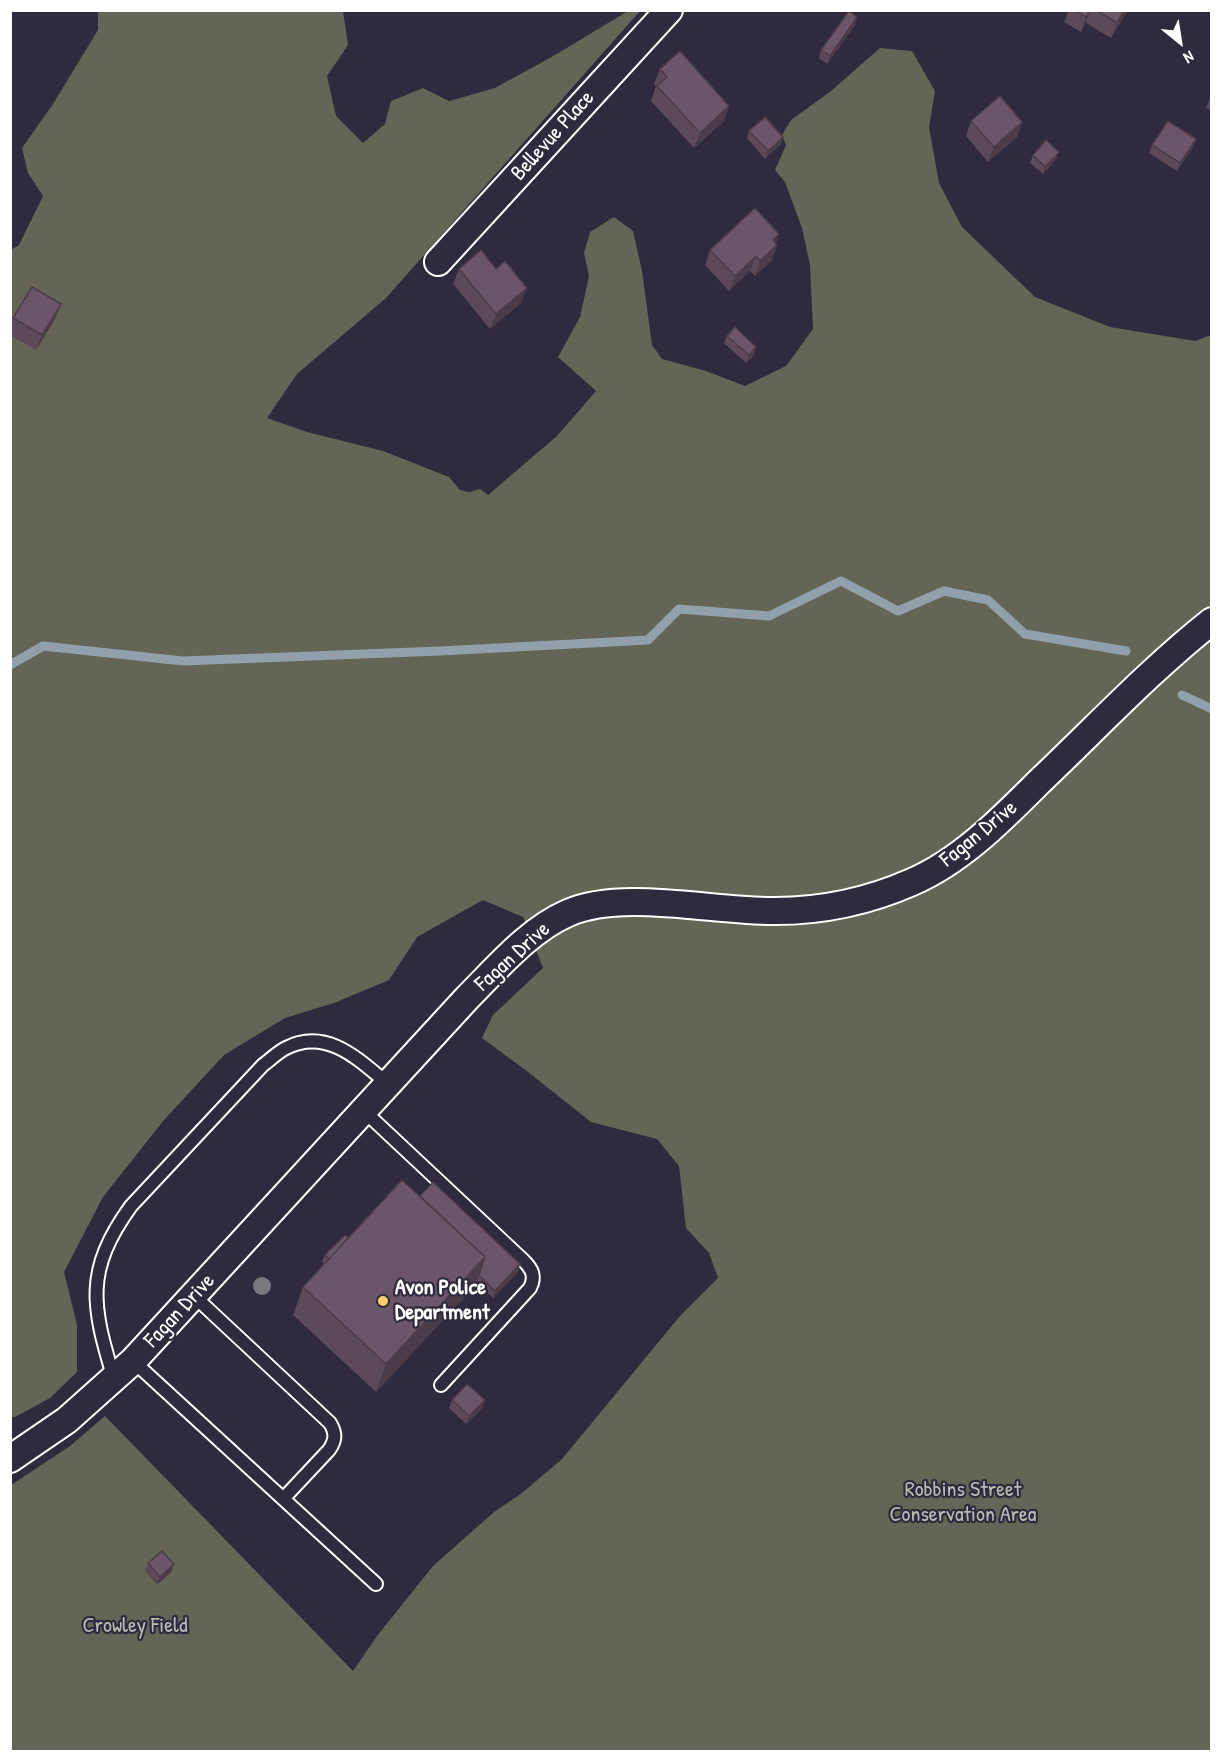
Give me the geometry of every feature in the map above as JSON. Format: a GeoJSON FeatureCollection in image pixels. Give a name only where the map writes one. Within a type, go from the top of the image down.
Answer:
{"type":"FeatureCollection","features":[{"type":"Feature","properties":{"kind":"street","name":"Bellevue Place"},"geometry":{"type":"LineString","coordinates":[[438,262],[669,10]]}},
{"type":"Feature","properties":{"kind":"street","name":"Fagan Drive"},"geometry":{"type":"LineString","coordinates":[[10,1459],[67,1420],[133,1361],[468,997],[509,956],[541,930],[569,912],[602,904],[774,911],[811,909],[849,903],[914,882],[978,839],[1158,668],[1212,621]]}},
{"type":"Feature","properties":{"kind":"lane"},"geometry":{"type":"LineString","coordinates":[[114,1379],[100,1334],[97,1282],[102,1256],[109,1239],[131,1206],[263,1065],[286,1048],[307,1041],[328,1043],[349,1052],[388,1084]]}},
{"type":"Feature","properties":{"kind":"lane"},"geometry":{"type":"LineString","coordinates":[[364,1111],[523,1260],[533,1273],[534,1281],[530,1288],[441,1385]]}},
{"type":"Feature","properties":{"kind":"lane"},"geometry":{"type":"LineString","coordinates":[[194,1296],[330,1423],[335,1436],[334,1443],[283,1499]]}},
{"type":"Feature","properties":{"kind":"lane"},"geometry":{"type":"LineString","coordinates":[[133,1361],[376,1584]]}},
{"type":"Feature","properties":{"kind":"green space"},"geometry":{"type":"Polygon","coordinates":[[[98,11],[343,11],[348,45],[327,76],[336,116],[363,143],[385,124],[391,101],[423,88],[449,101],[495,88],[628,11],[640,11],[386,298],[297,374],[267,418],[307,432],[383,451],[449,477],[460,490],[469,492],[480,489],[488,495],[557,436],[596,391],[558,357],[580,317],[589,276],[584,253],[590,232],[614,217],[633,231],[642,271],[652,345],[662,359],[706,371],[745,386],[786,366],[813,329],[810,265],[802,228],[785,182],[775,170],[786,145],[782,135],[791,120],[831,91],[880,48],[912,51],[935,91],[929,127],[939,183],[962,227],[1035,297],[1110,327],[1195,341],[1211,335],[1211,1751],[11,1751],[11,1485],[70,1446],[105,1416],[353,1671],[377,1636],[433,1566],[494,1512],[522,1493],[562,1459],[680,1316],[718,1278],[709,1253],[686,1228],[679,1166],[657,1139],[591,1122],[482,1038],[493,1015],[543,968],[523,917],[483,900],[417,937],[389,980],[334,1003],[285,1018],[224,1055],[164,1120],[103,1197],[64,1272],[77,1325],[77,1372],[50,1398],[11,1417],[11,250],[19,245],[43,196],[28,173],[22,148],[53,104],[98,30],[98,11]]]}},
{"type":"Feature","properties":{"kind":"building"},"geometry":{"type":"Polygon","coordinates":[[[1075,10],[1090,10],[1086,17],[1075,10]]]}},
{"type":"Feature","properties":{"kind":"building"},"geometry":{"type":"Polygon","coordinates":[[[1096,10],[1124,10],[1117,23],[1096,10]]]}},
{"type":"Feature","properties":{"kind":"building"},"geometry":{"type":"Polygon","coordinates":[[[849,11],[857,17],[830,56],[821,50],[849,11]]]}},
{"type":"Feature","properties":{"kind":"building"},"geometry":{"type":"Polygon","coordinates":[[[680,51],[729,106],[700,133],[657,86],[667,77],[660,69],[680,51]]]}},
{"type":"Feature","properties":{"kind":"building"},"geometry":{"type":"Polygon","coordinates":[[[1000,96],[1022,122],[994,147],[971,121],[1000,96]]]}},
{"type":"Feature","properties":{"kind":"building"},"geometry":{"type":"Polygon","coordinates":[[[765,117],[783,137],[768,151],[749,131],[765,117]]]}},
{"type":"Feature","properties":{"kind":"building"},"geometry":{"type":"Polygon","coordinates":[[[1168,121],[1196,139],[1180,163],[1152,145],[1168,121]]]}},
{"type":"Feature","properties":{"kind":"building"},"geometry":{"type":"Polygon","coordinates":[[[1046,140],[1059,152],[1045,167],[1033,155],[1046,140]]]}},
{"type":"Feature","properties":{"kind":"building"},"geometry":{"type":"Polygon","coordinates":[[[755,208],[779,234],[773,240],[777,245],[760,261],[756,256],[735,276],[710,250],[755,208]]]}},
{"type":"Feature","properties":{"kind":"building"},"geometry":{"type":"Polygon","coordinates":[[[481,250],[496,269],[505,261],[527,288],[496,314],[459,269],[481,250]]]}},
{"type":"Feature","properties":{"kind":"building"},"geometry":{"type":"Polygon","coordinates":[[[32,287],[61,304],[42,335],[13,318],[32,287]]]}},
{"type":"Feature","properties":{"kind":"building"},"geometry":{"type":"Polygon","coordinates":[[[735,327],[756,347],[749,355],[727,336],[735,327]]]}},
{"type":"Feature","properties":{"kind":"building","name":"Avon Police Department"},"geometry":{"type":"Polygon","coordinates":[[[402,1180],[485,1257],[386,1364],[303,1287],[402,1180]]]}},
{"type":"Feature","properties":{"kind":"building"},"geometry":{"type":"Polygon","coordinates":[[[433,1182],[520,1264],[495,1291],[479,1275],[485,1257],[420,1196],[433,1182]]]}},
{"type":"Feature","properties":{"kind":"building"},"geometry":{"type":"Polygon","coordinates":[[[345,1235],[348,1238],[329,1259],[325,1255],[345,1235]]]}},
{"type":"Feature","properties":{"kind":"building"},"geometry":{"type":"Polygon","coordinates":[[[467,1384],[485,1400],[469,1416],[452,1400],[467,1384]]]}},
{"type":"Feature","properties":{"kind":"building"},"geometry":{"type":"Polygon","coordinates":[[[162,1551],[174,1564],[160,1577],[148,1563],[162,1551]]]}},
{"type":"Feature","properties":{"kind":"waterway"},"geometry":{"type":"LineString","coordinates":[[10,665],[43,646],[183,661],[648,640],[679,609],[769,616],[841,581],[898,611],[944,591],[988,600],[1025,634],[1126,651]]}},
{"type":"Feature","properties":{"kind":"waterway"},"geometry":{"type":"LineString","coordinates":[[1182,695],[1212,709]]}},
{"type":"Feature","properties":{"kind":"place","name":"Avon Police Department"},"geometry":{"type":"Point","coordinates":[383,1301]}},
{"type":"Feature","properties":{"kind":"park label","name":"Robbins Street Conservation Area"},"geometry":{"type":"Point","coordinates":[963,1502]}},
{"type":"Feature","properties":{"kind":"park label","name":"Crowley Field"},"geometry":{"type":"Point","coordinates":[135,1626]}}]}
